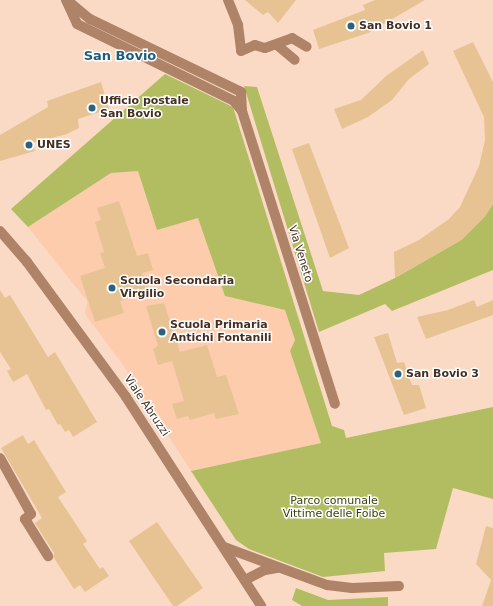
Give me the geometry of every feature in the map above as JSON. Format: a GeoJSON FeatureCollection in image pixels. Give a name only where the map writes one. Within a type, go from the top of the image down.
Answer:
{"type":"FeatureCollection","features":[{"type":"Feature","properties":{"kind":"street","name":"Via Veneto"},"geometry":{"type":"LineString","coordinates":[[67,0],[90,19],[241,92],[242,111],[334,404]]}},
{"type":"Feature","properties":{"kind":"street"},"geometry":{"type":"LineString","coordinates":[[228,0],[238,25],[240,51],[255,45],[265,48],[277,45],[292,38],[307,47]]}},
{"type":"Feature","properties":{"kind":"street"},"geometry":{"type":"LineString","coordinates":[[277,45],[295,60]]}},
{"type":"Feature","properties":{"kind":"street","name":"Viale Abruzzi"},"geometry":{"type":"LineString","coordinates":[[0,231],[36,274],[126,397],[260,605]]}},
{"type":"Feature","properties":{"kind":"street"},"geometry":{"type":"LineString","coordinates":[[0,458],[31,514],[25,519],[48,556]]}},
{"type":"Feature","properties":{"kind":"street"},"geometry":{"type":"LineString","coordinates":[[224,547],[313,582],[340,588],[399,586]]}},
{"type":"Feature","properties":{"kind":"street"},"geometry":{"type":"LineString","coordinates":[[245,580],[265,570],[277,568]]}},
{"type":"Feature","properties":{"kind":"shaded area"},"geometry":{"type":"Polygon","coordinates":[[[138,171],[157,230],[198,217],[225,296],[285,310],[295,340],[290,351],[321,443],[191,471],[123,365],[85,314],[87,301],[28,227],[111,173],[138,171]]]}},
{"type":"Feature","properties":{"kind":"green space","name":"Parco comunale Vittime delle Foibe"},"geometry":{"type":"Polygon","coordinates":[[[165,74],[233,107],[332,426],[344,430],[346,438],[493,407],[493,499],[453,488],[436,549],[384,553],[385,571],[323,577],[249,549],[236,540],[191,471],[321,443],[290,351],[295,340],[285,310],[225,296],[198,218],[157,230],[138,171],[111,173],[28,227],[11,209],[165,74]]]}},
{"type":"Feature","properties":{"kind":"green space"},"geometry":{"type":"Polygon","coordinates":[[[244,86],[257,87],[323,291],[359,295],[395,278],[461,240],[485,216],[493,204],[493,270],[392,311],[385,304],[319,332],[244,86]]]}},
{"type":"Feature","properties":{"kind":"green space"},"geometry":{"type":"Polygon","coordinates":[[[296,588],[328,600],[388,597],[388,606],[302,606],[292,600],[296,588]]]}},
{"type":"Feature","properties":{"kind":"building"},"geometry":{"type":"Polygon","coordinates":[[[245,0],[296,0],[278,23],[268,12],[263,15],[245,0]]]}},
{"type":"Feature","properties":{"kind":"building","name":"San Bovio 1"},"geometry":{"type":"Polygon","coordinates":[[[375,0],[425,0],[368,33],[319,49],[313,30],[365,10],[363,5],[375,0]]]}},
{"type":"Feature","properties":{"kind":"building"},"geometry":{"type":"Polygon","coordinates":[[[473,42],[493,82],[493,204],[485,216],[461,240],[395,278],[394,252],[419,240],[449,219],[460,207],[479,166],[485,140],[484,117],[453,51],[473,42]]]}},
{"type":"Feature","properties":{"kind":"building"},"geometry":{"type":"Polygon","coordinates":[[[423,50],[429,64],[409,79],[392,100],[368,117],[342,129],[334,109],[361,100],[386,76],[423,50]]]}},
{"type":"Feature","properties":{"kind":"building"},"geometry":{"type":"Polygon","coordinates":[[[101,82],[109,109],[78,119],[79,128],[67,134],[32,143],[35,151],[0,161],[0,135],[48,107],[47,101],[101,82]]]}},
{"type":"Feature","properties":{"kind":"building"},"geometry":{"type":"Polygon","coordinates":[[[309,143],[349,248],[330,258],[292,149],[309,143]]]}},
{"type":"Feature","properties":{"kind":"building"},"geometry":{"type":"Polygon","coordinates":[[[119,201],[137,256],[148,253],[153,270],[142,273],[149,292],[120,301],[124,313],[95,322],[80,276],[105,268],[100,253],[104,252],[95,222],[101,220],[97,208],[119,201]]]}},
{"type":"Feature","properties":{"kind":"building"},"geometry":{"type":"Polygon","coordinates":[[[0,290],[5,298],[10,295],[48,357],[55,352],[97,422],[73,437],[69,430],[65,432],[60,424],[58,425],[49,409],[46,410],[27,374],[13,382],[7,371],[11,369],[0,352],[0,290]]]}},
{"type":"Feature","properties":{"kind":"building","name":"San Bovio 3"},"geometry":{"type":"Polygon","coordinates":[[[474,300],[477,307],[493,300],[493,315],[426,339],[417,317],[448,310],[474,300]]]}},
{"type":"Feature","properties":{"kind":"building"},"geometry":{"type":"Polygon","coordinates":[[[164,303],[180,352],[207,345],[217,377],[226,375],[239,414],[216,419],[214,413],[190,420],[188,416],[177,419],[172,404],[184,401],[172,361],[158,365],[153,349],[158,346],[146,306],[164,303]]]}},
{"type":"Feature","properties":{"kind":"building","name":"San Bovio 3"},"geometry":{"type":"Polygon","coordinates":[[[388,333],[397,363],[404,362],[412,385],[419,385],[426,408],[404,415],[374,337],[388,333]]]}},
{"type":"Feature","properties":{"kind":"building"},"geometry":{"type":"Polygon","coordinates":[[[23,435],[28,444],[34,440],[66,492],[58,497],[87,541],[83,544],[100,569],[103,567],[109,576],[85,592],[80,585],[74,589],[54,558],[54,553],[35,523],[42,518],[1,448],[23,435]]]}},
{"type":"Feature","properties":{"kind":"building"},"geometry":{"type":"Polygon","coordinates":[[[157,522],[203,588],[177,606],[173,606],[129,541],[157,522]]]}},
{"type":"Feature","properties":{"kind":"building"},"geometry":{"type":"Polygon","coordinates":[[[486,526],[493,528],[493,606],[482,606],[491,580],[476,564],[486,526]]]}},
{"type":"Feature","properties":{"kind":"place","name":"San Bovio 1"},"geometry":{"type":"Point","coordinates":[351,26]}},
{"type":"Feature","properties":{"kind":"place","name":"Ufficio postale San Bovio"},"geometry":{"type":"Point","coordinates":[92,108]}},
{"type":"Feature","properties":{"kind":"place","name":"UNES"},"geometry":{"type":"Point","coordinates":[29,145]}},
{"type":"Feature","properties":{"kind":"place","name":"Scuola Secondaria Virgilio"},"geometry":{"type":"Point","coordinates":[112,288]}},
{"type":"Feature","properties":{"kind":"place","name":"Scuola Primaria Antichi Fontanili"},"geometry":{"type":"Point","coordinates":[162,332]}},
{"type":"Feature","properties":{"kind":"place","name":"San Bovio 3"},"geometry":{"type":"Point","coordinates":[398,374]}},
{"type":"Feature","properties":{"kind":"district","name":"San Bovio"},"geometry":{"type":"Point","coordinates":[120,56]}}]}
